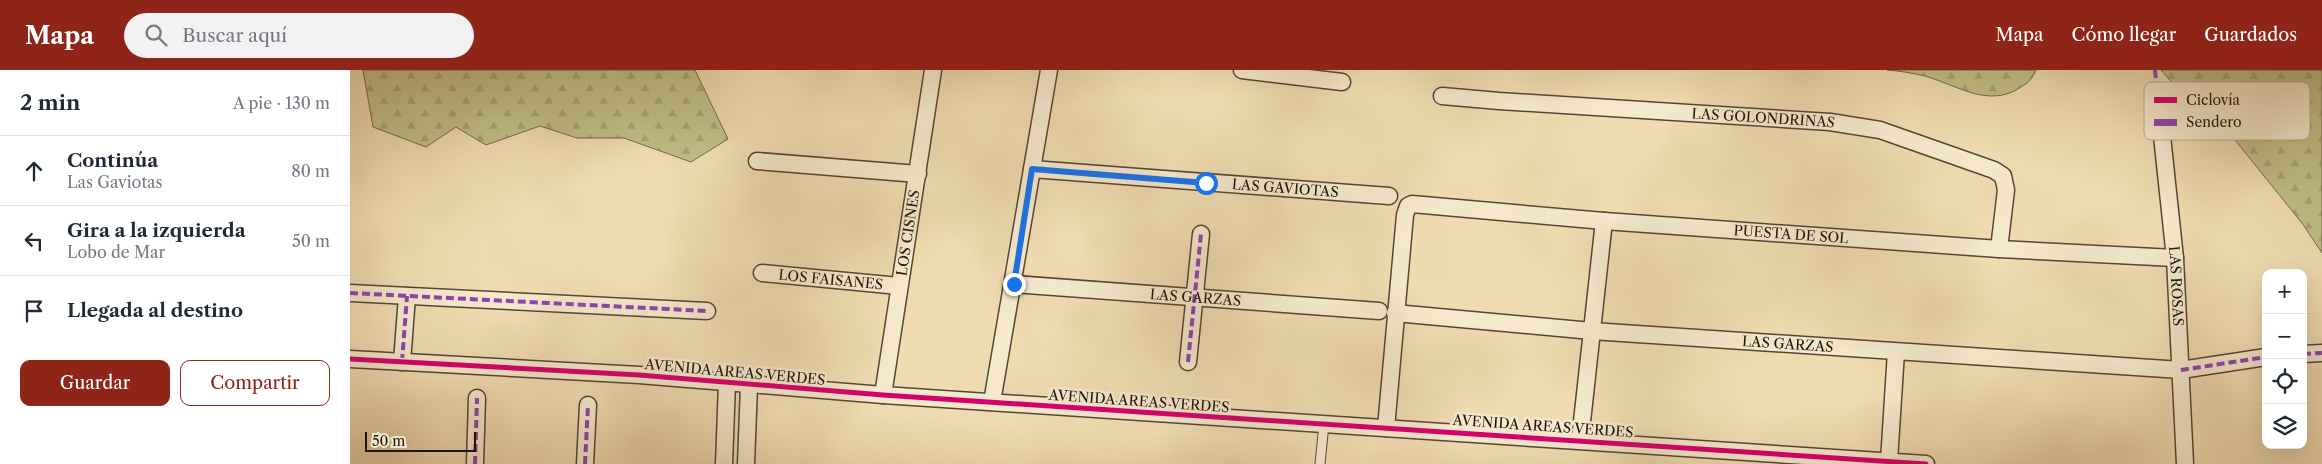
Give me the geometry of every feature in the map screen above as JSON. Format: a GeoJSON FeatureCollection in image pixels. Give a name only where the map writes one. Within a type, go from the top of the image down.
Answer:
{"type":"FeatureCollection","features":[{"type":"Feature","properties":{"kind":"street","name":"LOS CISNES"},"geometry":{"type":"LineString","coordinates":[[883,395],[933,70]]}},
{"type":"Feature","properties":{"kind":"street"},"geometry":{"type":"LineString","coordinates":[[992,402],[1014,284],[1049,70]]}},
{"type":"Feature","properties":{"kind":"street"},"geometry":{"type":"LineString","coordinates":[[1242,70],[1342,82]]}},
{"type":"Feature","properties":{"kind":"street","name":"LAS GOLONDRINAS"},"geometry":{"type":"LineString","coordinates":[[1442,96],[1830,122],[1880,130],[1994,170],[2003,176],[2006,190],[1999,249]]}},
{"type":"Feature","properties":{"kind":"street","name":"LAS ROSAS"},"geometry":{"type":"LineString","coordinates":[[2162,140],[2175,258],[2185,464]]}},
{"type":"Feature","properties":{"kind":"street"},"geometry":{"type":"LineString","coordinates":[[757,161],[918,174]]}},
{"type":"Feature","properties":{"kind":"street","name":"LAS GAVIOTAS"},"geometry":{"type":"LineString","coordinates":[[1032,169],[1389,196]]}},
{"type":"Feature","properties":{"kind":"street","name":"PUESTA DE SOL"},"geometry":{"type":"LineString","coordinates":[[1395,313],[1405,215],[1408,206],[1417,203],[1604,221],[1999,249],[2175,258]]}},
{"type":"Feature","properties":{"kind":"street"},"geometry":{"type":"LineString","coordinates":[[1580,440],[1604,221]]}},
{"type":"Feature","properties":{"kind":"street"},"geometry":{"type":"LineString","coordinates":[[1188,362],[1201,234]]}},
{"type":"Feature","properties":{"kind":"street","name":"LOS FAISANES"},"geometry":{"type":"LineString","coordinates":[[762,273],[899,286]]}},
{"type":"Feature","properties":{"kind":"street","name":"LAS GARZAS"},"geometry":{"type":"LineString","coordinates":[[1014,284],[1379,311]]}},
{"type":"Feature","properties":{"kind":"street"},"geometry":{"type":"LineString","coordinates":[[350,294],[707,311]]}},
{"type":"Feature","properties":{"kind":"street"},"geometry":{"type":"LineString","coordinates":[[402,362],[407,296]]}},
{"type":"Feature","properties":{"kind":"street"},"geometry":{"type":"LineString","coordinates":[[1386,428],[1395,313]]}},
{"type":"Feature","properties":{"kind":"street","name":"LAS GARZAS"},"geometry":{"type":"LineString","coordinates":[[1395,313],[1592,331],[2181,370],[2262,358]]}},
{"type":"Feature","properties":{"kind":"street"},"geometry":{"type":"LineString","coordinates":[[1889,461],[1896,352]]}},
{"type":"Feature","properties":{"kind":"street"},"geometry":{"type":"LineString","coordinates":[[2307,354],[2322,353]]}},
{"type":"Feature","properties":{"kind":"street","name":"AVENIDA AREAS VERDES"},"geometry":{"type":"LineString","coordinates":[[350,359],[639,375],[883,395],[1926,464]]}},
{"type":"Feature","properties":{"kind":"street"},"geometry":{"type":"LineString","coordinates":[[724,464],[727,382]]}},
{"type":"Feature","properties":{"kind":"street"},"geometry":{"type":"LineString","coordinates":[[746,464],[749,385]]}},
{"type":"Feature","properties":{"kind":"street"},"geometry":{"type":"LineString","coordinates":[[474,464],[478,398]]}},
{"type":"Feature","properties":{"kind":"street"},"geometry":{"type":"LineString","coordinates":[[585,464],[588,405]]}},
{"type":"Feature","properties":{"kind":"lane"},"geometry":{"type":"LineString","coordinates":[[1320,464],[1324,424]]}},
{"type":"Feature","properties":{"kind":"green space"},"geometry":{"type":"Polygon","coordinates":[[[363,70],[695,70],[728,139],[691,162],[624,138],[577,138],[540,126],[486,145],[456,127],[426,147],[373,127],[363,70]]]}},
{"type":"Feature","properties":{"kind":"green space"},"geometry":{"type":"Polygon","coordinates":[[[1887,70],[2036,70],[2028,82],[2009,93],[1985,96],[1925,76],[1887,70]]]}},
{"type":"Feature","properties":{"kind":"green space"},"geometry":{"type":"Polygon","coordinates":[[[2161,70],[2322,70],[2322,253],[2302,223],[2235,140],[2310,140],[2310,82],[2172,82],[2161,70]]]}},
{"type":"Feature","properties":{"kind":"marked path"},"geometry":{"type":"LineString","coordinates":[[2155,70],[2156,82]]}},
{"type":"Feature","properties":{"kind":"marked path"},"geometry":{"type":"LineString","coordinates":[[1188,362],[1201,234]]}},
{"type":"Feature","properties":{"kind":"marked path"},"geometry":{"type":"LineString","coordinates":[[350,293],[707,311]]}},
{"type":"Feature","properties":{"kind":"marked path"},"geometry":{"type":"LineString","coordinates":[[402,362],[407,296]]}},
{"type":"Feature","properties":{"kind":"marked path"},"geometry":{"type":"LineString","coordinates":[[2307,354],[2322,353]]}},
{"type":"Feature","properties":{"kind":"marked path"},"geometry":{"type":"LineString","coordinates":[[2181,370],[2262,358]]}},
{"type":"Feature","properties":{"kind":"marked path"},"geometry":{"type":"LineString","coordinates":[[475,464],[477,398]]}},
{"type":"Feature","properties":{"kind":"marked path"},"geometry":{"type":"LineString","coordinates":[[585,464],[588,405]]}},
{"type":"Feature","properties":{"kind":"cycle path"},"geometry":{"type":"LineString","coordinates":[[350,359],[639,375],[883,395],[1926,464]]}},
{"type":"Feature","properties":{"kind":"route"},"geometry":{"type":"LineString","coordinates":[[1014,284],[1032,169],[1206,183]]}}]}
